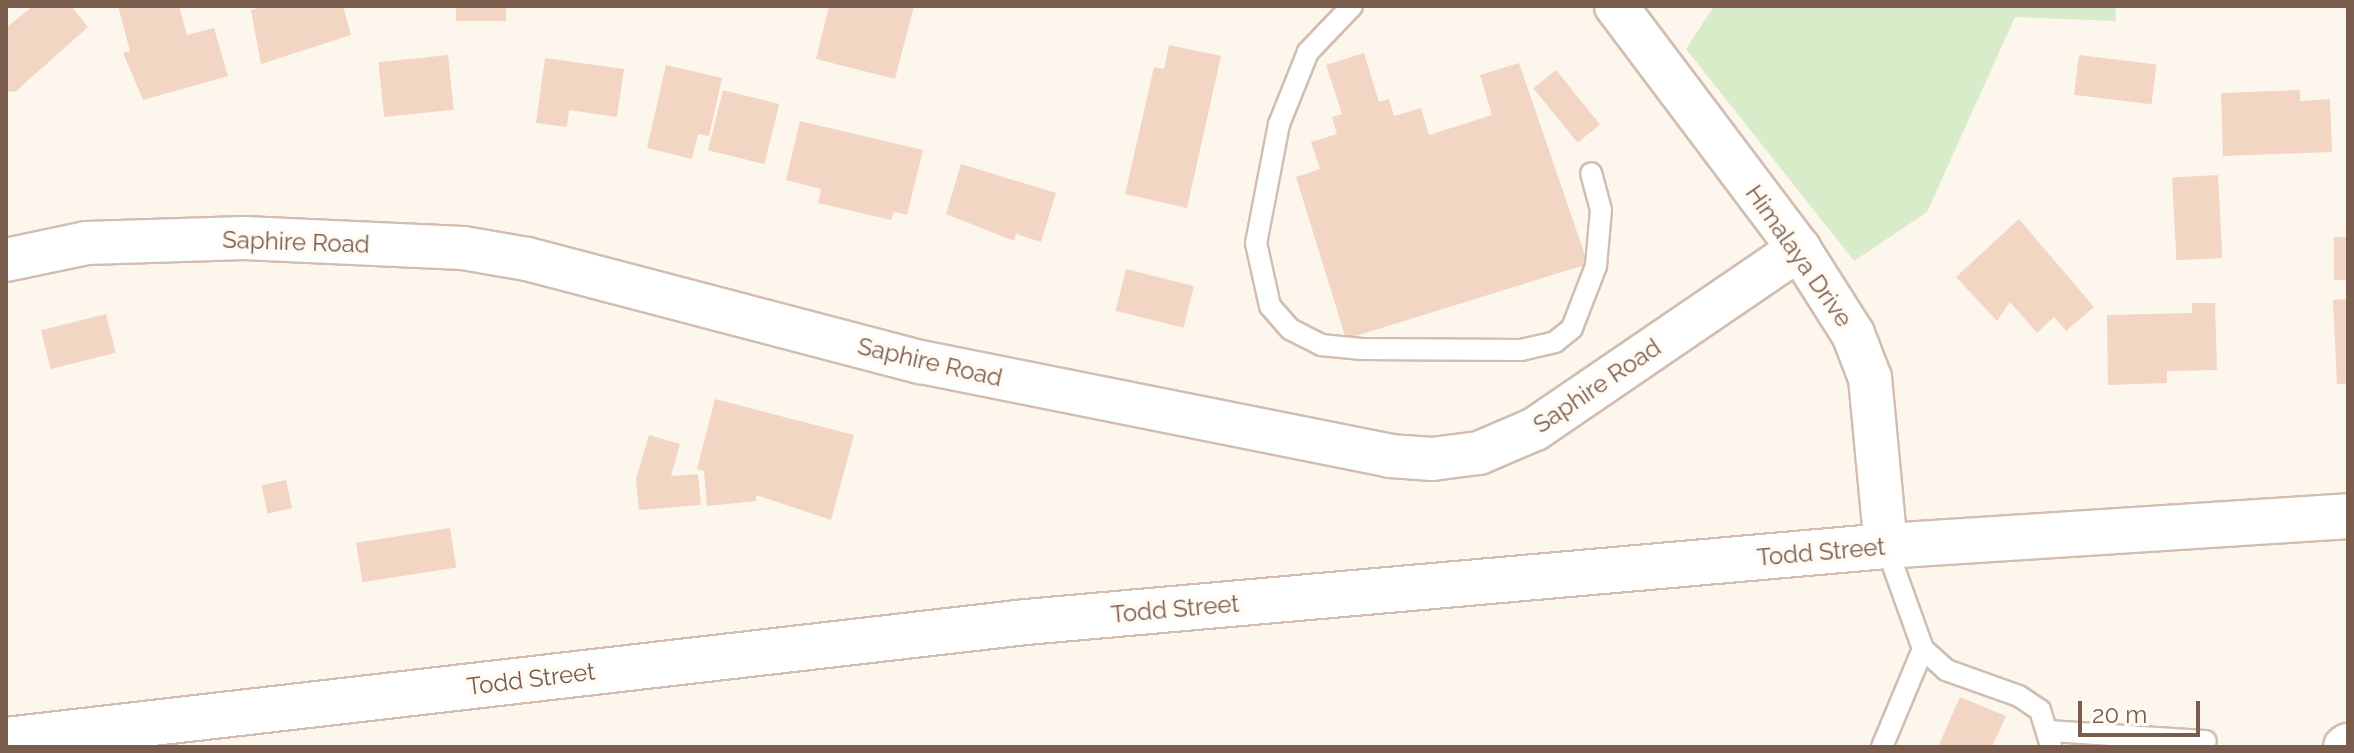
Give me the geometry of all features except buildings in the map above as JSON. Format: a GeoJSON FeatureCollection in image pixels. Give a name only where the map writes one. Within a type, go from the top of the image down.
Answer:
{"type":"FeatureCollection","features":[{"type":"Feature","properties":{"kind":"street","name":"Himalaya Drive"},"geometry":{"type":"LineString","coordinates":[[1616,6],[1799,249],[1853,334],[1870,378],[1886,546]]}},
{"type":"Feature","properties":{"kind":"street","name":"Saphire Road"},"geometry":{"type":"LineString","coordinates":[[6,260],[87,243],[244,238],[463,248],[527,259],[921,362],[1390,456],[1432,459],[1479,453],[1535,429],[1799,249]]}},
{"type":"Feature","properties":{"kind":"street","name":"Todd Street"},"geometry":{"type":"LineString","coordinates":[[6,740],[1026,622],[1886,546],[2348,516]]}},
{"type":"Feature","properties":{"kind":"lane"},"geometry":{"type":"LineString","coordinates":[[1352,6],[1308,52],[1293,77],[1273,153],[1256,243],[1259,278],[1270,306],[1290,329],[1321,345],[1362,349],[1521,350],[1555,342],[1572,328],[1596,266],[1601,210],[1591,173]]}},
{"type":"Feature","properties":{"kind":"lane"},"geometry":{"type":"LineString","coordinates":[[1886,546],[1923,649],[1946,670],[2019,696],[2040,710],[2050,739],[2206,741]]}},
{"type":"Feature","properties":{"kind":"lane"},"geometry":{"type":"LineString","coordinates":[[1882,747],[1923,649]]}},
{"type":"Feature","properties":{"kind":"green space"},"geometry":{"type":"Polygon","coordinates":[[[1714,6],[2115,6],[2116,21],[2015,17],[1927,212],[1854,261],[1686,49],[1714,6]]]}}]}
